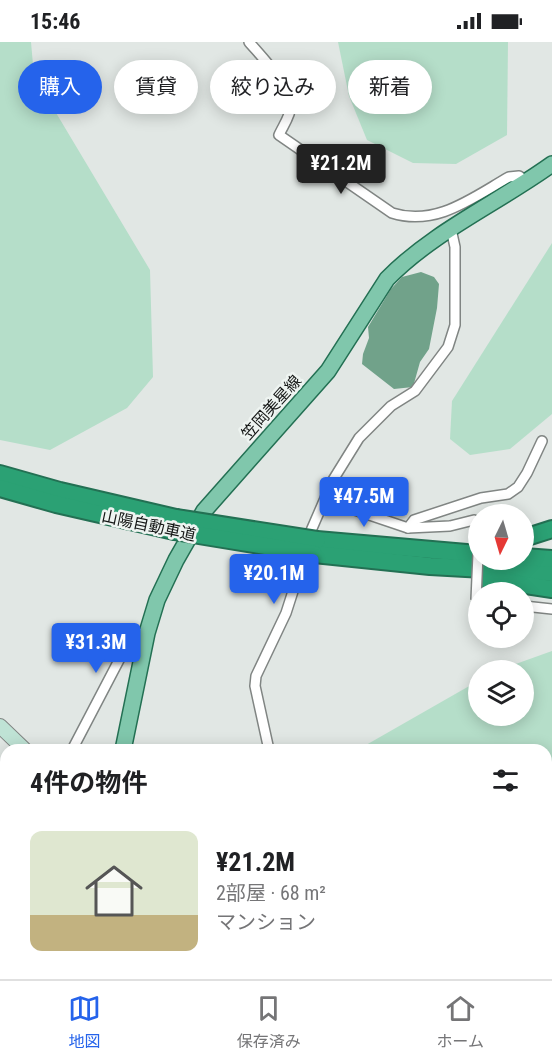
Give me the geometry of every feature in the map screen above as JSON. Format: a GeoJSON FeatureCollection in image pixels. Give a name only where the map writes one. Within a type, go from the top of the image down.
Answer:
{"type":"FeatureCollection","features":[{"type":"Feature","properties":{"kind":"highway","name":"山陽自動車道"},"geometry":{"type":"LineString","coordinates":[[0,474],[175,524],[268,534],[316,544],[375,561],[552,573]]}},
{"type":"Feature","properties":{"kind":"highway","name":"山陽自動車道"},"geometry":{"type":"LineString","coordinates":[[0,488],[56,504],[316,544],[468,553]]}},
{"type":"Feature","properties":{"kind":"highway"},"geometry":{"type":"LineString","coordinates":[[534,535],[552,529]]}},
{"type":"Feature","properties":{"kind":"highway"},"geometry":{"type":"LineString","coordinates":[[316,544],[468,543]]}},
{"type":"Feature","properties":{"kind":"highway"},"geometry":{"type":"LineString","coordinates":[[534,558],[552,559]]}},
{"type":"Feature","properties":{"kind":"highway"},"geometry":{"type":"LineString","coordinates":[[375,561],[552,589]]}},
{"type":"Feature","properties":{"kind":"main road","name":"笠岡美星線"},"geometry":{"type":"LineString","coordinates":[[124,744],[147,633],[157,600],[204,510],[328,371],[387,279],[413,254],[552,164]]}},
{"type":"Feature","properties":{"kind":"main road"},"geometry":{"type":"LineString","coordinates":[[0,726],[19,744]]}},
{"type":"Feature","properties":{"kind":"street"},"geometry":{"type":"LineString","coordinates":[[249,42],[274,72],[291,98],[291,108],[279,135],[392,213],[408,218],[447,212],[509,177],[519,176],[526,181]]}},
{"type":"Feature","properties":{"kind":"street"},"geometry":{"type":"LineString","coordinates":[[268,744],[255,686],[256,676],[286,613],[295,585],[297,563],[333,480],[359,438],[391,406],[415,391],[447,347],[455,325],[455,247],[451,229]]}},
{"type":"Feature","properties":{"kind":"street"},"geometry":{"type":"LineString","coordinates":[[408,528],[414,520],[481,498],[508,494],[518,487],[527,473],[542,441]]}},
{"type":"Feature","properties":{"kind":"street"},"geometry":{"type":"LineString","coordinates":[[325,500],[408,528],[450,526],[468,522]]}},
{"type":"Feature","properties":{"kind":"street"},"geometry":{"type":"LineString","coordinates":[[534,607],[552,609]]}},
{"type":"Feature","properties":{"kind":"street"},"geometry":{"type":"LineString","coordinates":[[75,744],[129,641],[135,634],[147,633]]}},
{"type":"Feature","properties":{"kind":"shaded area"},"geometry":{"type":"Polygon","coordinates":[[[0,42],[31,42],[33,60],[18,60],[18,114],[57,114],[150,270],[153,377],[127,408],[50,450],[0,440],[0,42]]]}},
{"type":"Feature","properties":{"kind":"shaded area"},"geometry":{"type":"Polygon","coordinates":[[[338,42],[508,42],[507,135],[456,164],[413,163],[367,140],[356,114],[432,114],[432,60],[348,60],[348,91],[338,42]]]}},
{"type":"Feature","properties":{"kind":"shaded area"},"geometry":{"type":"Polygon","coordinates":[[[552,243],[552,414],[510,449],[470,455],[450,439],[452,401],[552,243]]]}},
{"type":"Feature","properties":{"kind":"shaded area"},"geometry":{"type":"Polygon","coordinates":[[[421,272],[434,277],[439,284],[429,349],[420,362],[413,387],[394,389],[362,364],[369,338],[368,327],[391,289],[402,277],[421,272]]]}},
{"type":"Feature","properties":{"kind":"shaded area"},"geometry":{"type":"Polygon","coordinates":[[[552,651],[552,744],[368,744],[468,687],[468,726],[534,726],[534,660],[527,660],[552,651]]]}}]}
